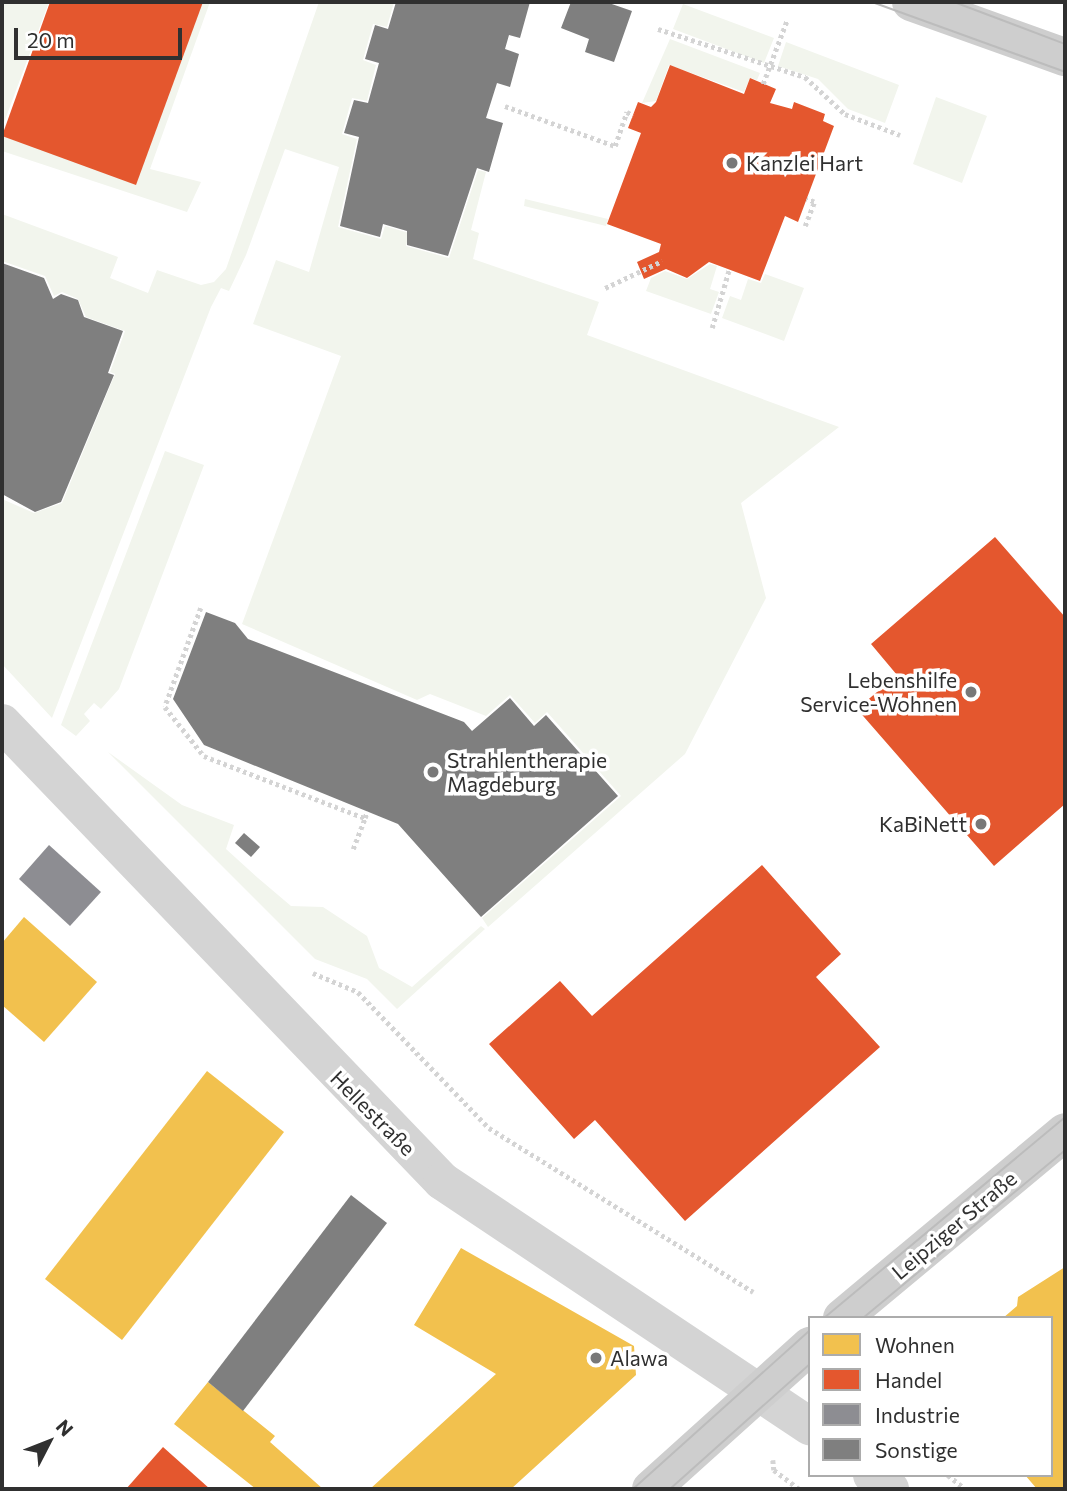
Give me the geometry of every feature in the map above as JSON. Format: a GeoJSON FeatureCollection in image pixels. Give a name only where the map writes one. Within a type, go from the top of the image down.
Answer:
{"type":"FeatureCollection","features":[{"type":"Feature","properties":{"kind":"main road"},"geometry":{"type":"LineString","coordinates":[[911,2],[1065,57]]}},
{"type":"Feature","properties":{"kind":"main road","name":"Leipziger Straße"},"geometry":{"type":"LineString","coordinates":[[844,1316],[1065,1132]]}},
{"type":"Feature","properties":{"kind":"main road"},"geometry":{"type":"LineString","coordinates":[[651,1489],[808,1348]]}},
{"type":"Feature","properties":{"kind":"street","name":"Hellestraße"},"geometry":{"type":"LineString","coordinates":[[2,723],[442,1181],[760,1389],[808,1425]]}},
{"type":"Feature","properties":{"kind":"street"},"geometry":{"type":"LineString","coordinates":[[875,1477],[890,1489]]}},
{"type":"Feature","properties":{"kind":"path"},"geometry":{"type":"LineString","coordinates":[[763,84],[787,20]]}},
{"type":"Feature","properties":{"kind":"path"},"geometry":{"type":"LineString","coordinates":[[658,29],[768,70],[804,77],[845,114],[900,135]]}},
{"type":"Feature","properties":{"kind":"path"},"geometry":{"type":"LineString","coordinates":[[505,106],[615,146],[627,112],[633,115]]}},
{"type":"Feature","properties":{"kind":"path"},"geometry":{"type":"LineString","coordinates":[[804,226],[814,202],[807,200]]}},
{"type":"Feature","properties":{"kind":"path"},"geometry":{"type":"LineString","coordinates":[[605,288],[662,261]]}},
{"type":"Feature","properties":{"kind":"path"},"geometry":{"type":"LineString","coordinates":[[712,328],[729,270]]}},
{"type":"Feature","properties":{"kind":"path"},"geometry":{"type":"LineString","coordinates":[[201,608],[165,707],[204,756],[365,818]]}},
{"type":"Feature","properties":{"kind":"path"},"geometry":{"type":"LineString","coordinates":[[353,849],[367,811]]}},
{"type":"Feature","properties":{"kind":"path"},"geometry":{"type":"LineString","coordinates":[[308,971],[358,992],[489,1128],[753,1292]]}},
{"type":"Feature","properties":{"kind":"path"},"geometry":{"type":"LineString","coordinates":[[774,1470],[799,1489]]}},
{"type":"Feature","properties":{"kind":"path"},"geometry":{"type":"LineString","coordinates":[[950,1477],[965,1489]]}},
{"type":"Feature","properties":{"kind":"shaded area"},"geometry":{"type":"Polygon","coordinates":[[[2,2],[49,2],[2,128],[2,2]]]}},
{"type":"Feature","properties":{"kind":"shaded area"},"geometry":{"type":"Polygon","coordinates":[[[199,2],[210,2],[150,169],[201,182],[187,212],[2,151],[2,128],[134,177],[199,2]]]}},
{"type":"Feature","properties":{"kind":"shaded area"},"geometry":{"type":"Polygon","coordinates":[[[319,2],[394,2],[387,27],[373,24],[363,60],[376,65],[367,101],[352,98],[342,134],[357,139],[338,227],[381,239],[385,226],[409,233],[406,246],[449,258],[478,170],[486,172],[471,230],[479,233],[473,259],[599,302],[587,335],[839,427],[741,503],[766,598],[685,754],[488,927],[482,918],[621,796],[547,712],[535,723],[510,695],[486,716],[430,694],[417,700],[242,624],[341,356],[253,324],[276,260],[309,272],[339,167],[285,149],[246,255],[229,291],[221,288],[211,307],[52,718],[2,664],[2,499],[34,513],[62,503],[115,374],[110,372],[125,331],[86,317],[78,299],[62,292],[54,296],[45,276],[2,261],[2,214],[118,257],[110,278],[148,293],[157,270],[201,285],[214,282],[226,269],[319,2]]]}},
{"type":"Feature","properties":{"kind":"shaded area"},"geometry":{"type":"Polygon","coordinates":[[[683,4],[774,38],[764,63],[673,29],[683,4]]]}},
{"type":"Feature","properties":{"kind":"shaded area"},"geometry":{"type":"Polygon","coordinates":[[[670,39],[760,73],[757,80],[750,78],[744,92],[669,65],[656,101],[642,103],[670,39]]]}},
{"type":"Feature","properties":{"kind":"shaded area"},"geometry":{"type":"Polygon","coordinates":[[[786,42],[899,85],[885,123],[848,109],[818,79],[778,66],[786,42]]]}},
{"type":"Feature","properties":{"kind":"shaded area"},"geometry":{"type":"Polygon","coordinates":[[[936,97],[987,116],[962,183],[913,164],[936,97]]]}},
{"type":"Feature","properties":{"kind":"shaded area"},"geometry":{"type":"Polygon","coordinates":[[[525,199],[608,219],[606,226],[524,206],[525,199]]]}},
{"type":"Feature","properties":{"kind":"shaded area"},"geometry":{"type":"Polygon","coordinates":[[[710,264],[717,266],[710,289],[719,292],[711,314],[646,291],[651,278],[665,271],[687,279],[710,264]]]}},
{"type":"Feature","properties":{"kind":"shaded area"},"geometry":{"type":"Polygon","coordinates":[[[765,274],[804,288],[784,341],[722,318],[730,296],[741,300],[748,279],[761,283],[765,274]]]}},
{"type":"Feature","properties":{"kind":"shaded area"},"geometry":{"type":"Polygon","coordinates":[[[165,451],[204,465],[119,689],[101,709],[94,703],[84,714],[90,721],[76,736],[61,725],[165,451]]]}},
{"type":"Feature","properties":{"kind":"shaded area"},"geometry":{"type":"Polygon","coordinates":[[[108,752],[182,805],[234,825],[226,849],[291,906],[323,907],[367,936],[379,968],[412,987],[481,926],[485,929],[397,1009],[367,979],[315,959],[108,752]]]}},
{"type":"Feature","properties":{"kind":"building: Wohnen"},"geometry":{"type":"Polygon","coordinates":[[[24,917],[97,982],[44,1042],[2,1005],[2,943],[24,917]]]}},
{"type":"Feature","properties":{"kind":"building: Wohnen"},"geometry":{"type":"Polygon","coordinates":[[[207,1071],[284,1132],[122,1340],[45,1279],[207,1071]]]}},
{"type":"Feature","properties":{"kind":"building: Wohnen"},"geometry":{"type":"Polygon","coordinates":[[[461,1248],[634,1346],[636,1375],[511,1489],[370,1489],[496,1374],[414,1325],[461,1248]]]}},
{"type":"Feature","properties":{"kind":"building: Wohnen"},"geometry":{"type":"Polygon","coordinates":[[[1065,1267],[1065,1489],[1037,1489],[1027,1477],[1053,1477],[1053,1316],[1005,1316],[1017,1306],[1018,1297],[1065,1267]]]}},
{"type":"Feature","properties":{"kind":"building: Wohnen"},"geometry":{"type":"Polygon","coordinates":[[[208,1382],[275,1436],[270,1442],[323,1489],[256,1489],[174,1424],[208,1382]]]}},
{"type":"Feature","properties":{"kind":"building: Handel"},"geometry":{"type":"Polygon","coordinates":[[[50,2],[203,2],[136,185],[2,136],[50,2]]]}},
{"type":"Feature","properties":{"kind":"building: Handel"},"geometry":{"type":"Polygon","coordinates":[[[670,65],[744,94],[750,78],[776,89],[770,103],[792,109],[794,102],[825,114],[823,121],[834,126],[798,222],[785,216],[760,281],[709,262],[687,278],[666,269],[644,279],[637,262],[659,252],[661,244],[607,224],[641,133],[628,128],[638,102],[651,107],[656,102],[670,65]]]}},
{"type":"Feature","properties":{"kind":"building: Handel","name":"Lebenshilfe Service-Wohnen"},"geometry":{"type":"Polygon","coordinates":[[[995,537],[1065,617],[1065,804],[994,866],[857,709],[897,675],[871,644],[995,537]]]}},
{"type":"Feature","properties":{"kind":"building: Handel"},"geometry":{"type":"Polygon","coordinates":[[[762,865],[841,954],[816,977],[880,1047],[685,1221],[595,1120],[574,1139],[489,1044],[560,981],[592,1016],[762,865]]]}},
{"type":"Feature","properties":{"kind":"building: Handel"},"geometry":{"type":"Polygon","coordinates":[[[163,1447],[210,1489],[126,1489],[163,1447]]]}},
{"type":"Feature","properties":{"kind":"building: Industrie"},"geometry":{"type":"Polygon","coordinates":[[[49,845],[101,892],[70,926],[19,879],[49,845]]]}},
{"type":"Feature","properties":{"kind":"building: Sonstige"},"geometry":{"type":"Polygon","coordinates":[[[396,2],[530,2],[520,38],[509,35],[505,49],[519,54],[510,87],[497,83],[486,118],[503,123],[489,172],[477,168],[448,256],[407,245],[407,231],[383,224],[380,237],[340,226],[359,137],[344,133],[354,100],[368,103],[379,63],[365,59],[375,25],[388,29],[396,2]]]}},
{"type":"Feature","properties":{"kind":"building: Sonstige"},"geometry":{"type":"Polygon","coordinates":[[[571,2],[606,2],[632,11],[614,62],[585,52],[589,39],[561,28],[571,2]]]}},
{"type":"Feature","properties":{"kind":"building: Sonstige"},"geometry":{"type":"Polygon","coordinates":[[[2,263],[44,278],[53,299],[61,294],[78,300],[84,317],[123,331],[108,373],[114,375],[61,502],[35,512],[2,494],[2,263]]]}},
{"type":"Feature","properties":{"kind":"building: Sonstige","name":"Strahlentherapie Magdeburg"},"geometry":{"type":"Polygon","coordinates":[[[206,612],[235,623],[248,639],[464,722],[472,731],[510,698],[534,726],[546,715],[618,796],[481,917],[398,824],[204,745],[173,699],[206,612]]]}},
{"type":"Feature","properties":{"kind":"building: Sonstige"},"geometry":{"type":"Polygon","coordinates":[[[244,833],[260,847],[251,857],[235,843],[244,833]]]}},
{"type":"Feature","properties":{"kind":"building: Sonstige"},"geometry":{"type":"Polygon","coordinates":[[[351,1195],[387,1223],[243,1411],[208,1382],[351,1195]]]}},
{"type":"Feature","properties":{"kind":"tram line"},"geometry":{"type":"LineString","coordinates":[[872,2],[1065,72]]}},
{"type":"Feature","properties":{"kind":"tram line"},"geometry":{"type":"LineString","coordinates":[[954,2],[1065,44]]}},
{"type":"Feature","properties":{"kind":"tram line"},"geometry":{"type":"LineString","coordinates":[[826,1316],[1065,1117]]}},
{"type":"Feature","properties":{"kind":"tram line"},"geometry":{"type":"LineString","coordinates":[[865,1316],[1065,1150]]}},
{"type":"Feature","properties":{"kind":"tram line"},"geometry":{"type":"LineString","coordinates":[[633,1489],[808,1332]]}},
{"type":"Feature","properties":{"kind":"tram line"},"geometry":{"type":"LineString","coordinates":[[670,1489],[808,1366]]}},
{"type":"Feature","properties":{"kind":"place","name":"Kanzlei Hart"},"geometry":{"type":"Point","coordinates":[732,163]}},
{"type":"Feature","properties":{"kind":"place","name":"Lebenshilfe Service-Wohnen"},"geometry":{"type":"Point","coordinates":[971,692]}},
{"type":"Feature","properties":{"kind":"place","name":"Strahlentherapie Magdeburg"},"geometry":{"type":"Point","coordinates":[433,772]}},
{"type":"Feature","properties":{"kind":"place","name":"KaBiNett"},"geometry":{"type":"Point","coordinates":[981,824]}},
{"type":"Feature","properties":{"kind":"place","name":"Alawa"},"geometry":{"type":"Point","coordinates":[596,1358]}}]}
